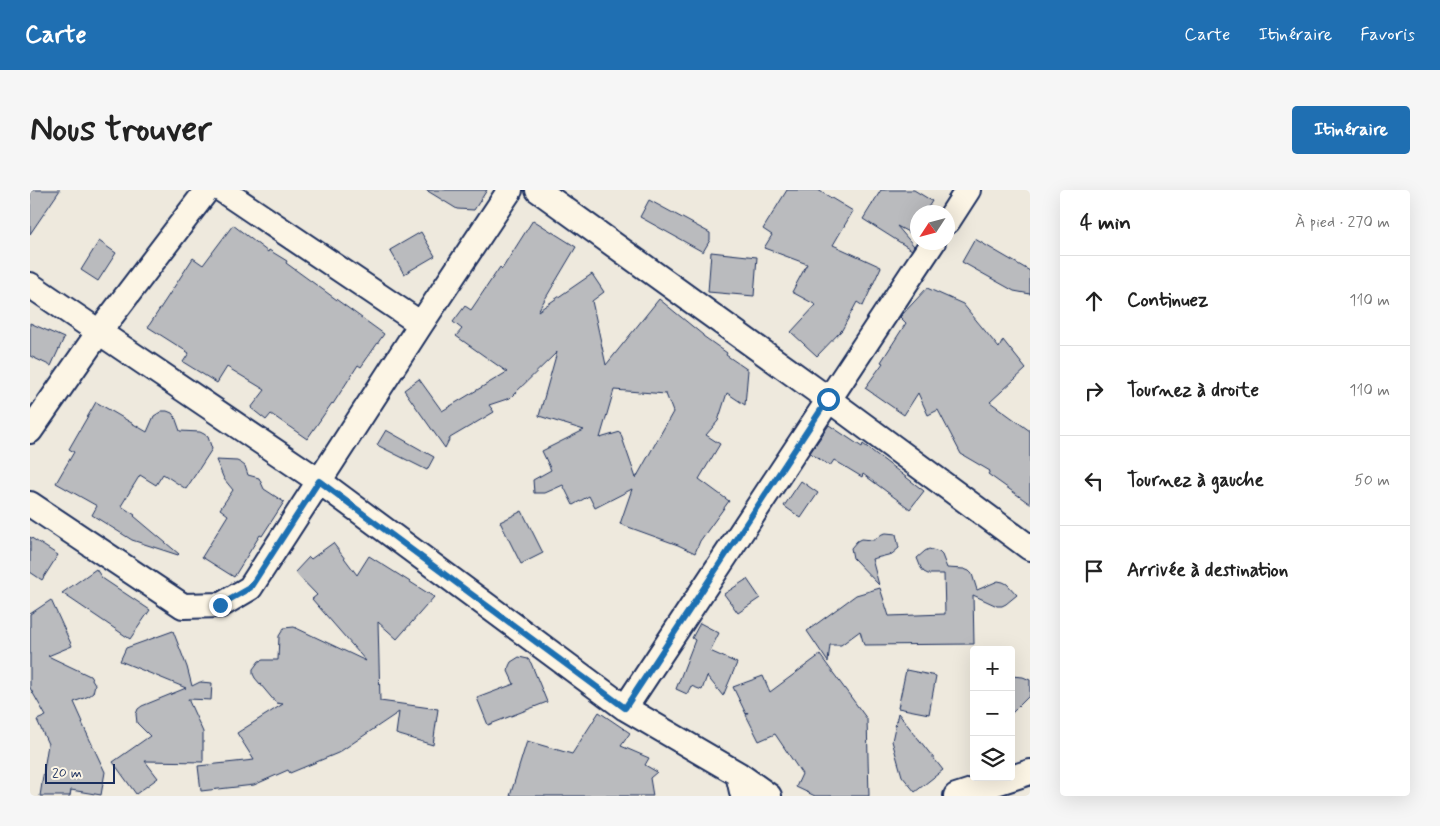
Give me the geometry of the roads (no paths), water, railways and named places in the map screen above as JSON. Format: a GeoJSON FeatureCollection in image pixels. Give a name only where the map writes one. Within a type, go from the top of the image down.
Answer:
{"type":"FeatureCollection","features":[{"type":"Feature","properties":{"kind":"street"},"geometry":{"type":"LineString","coordinates":[[30,431],[99,332],[207,190]]}},
{"type":"Feature","properties":{"kind":"street"},"geometry":{"type":"LineString","coordinates":[[222,190],[421,324]]}},
{"type":"Feature","properties":{"kind":"street"},"geometry":{"type":"LineString","coordinates":[[30,504],[183,606],[220,605],[250,588],[510,190]]}},
{"type":"Feature","properties":{"kind":"street"},"geometry":{"type":"LineString","coordinates":[[538,190],[828,399],[1030,548]]}},
{"type":"Feature","properties":{"kind":"street"},"geometry":{"type":"LineString","coordinates":[[955,210],[968,190]]}},
{"type":"Feature","properties":{"kind":"street"},"geometry":{"type":"LineString","coordinates":[[625,708],[928,250]]}},
{"type":"Feature","properties":{"kind":"street"},"geometry":{"type":"LineString","coordinates":[[30,285],[319,481],[625,708],[741,785],[769,796]]}},
{"type":"Feature","properties":{"kind":"street"},"geometry":{"type":"LineString","coordinates":[[956,796],[1030,772]]}}]}
